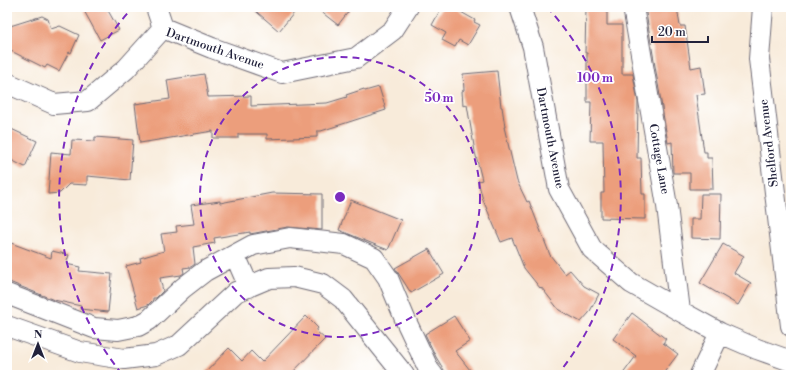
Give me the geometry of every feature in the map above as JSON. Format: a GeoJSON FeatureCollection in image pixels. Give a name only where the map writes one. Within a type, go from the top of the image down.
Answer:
{"type":"FeatureCollection","features":[{"type":"Feature","properties":{"kind":"street"},"geometry":{"type":"LineString","coordinates":[[156,7],[163,28]]}},
{"type":"Feature","properties":{"kind":"street","name":"Dartmouth Avenue"},"geometry":{"type":"LineString","coordinates":[[7,83],[54,104],[88,101],[126,69],[163,28],[212,48],[282,73],[356,58],[393,30],[408,7]]}},
{"type":"Feature","properties":{"kind":"street","name":"Dartmouth Avenue"},"geometry":{"type":"LineString","coordinates":[[520,7],[533,47],[559,189],[592,249],[631,282],[680,311],[720,333],[757,349],[791,360]]}},
{"type":"Feature","properties":{"kind":"street","name":"Cottage Lane"},"geometry":{"type":"LineString","coordinates":[[633,7],[667,206],[680,311]]}},
{"type":"Feature","properties":{"kind":"street","name":"Shelford Avenue"},"geometry":{"type":"LineString","coordinates":[[763,7],[759,59],[791,326]]}},
{"type":"Feature","properties":{"kind":"street"},"geometry":{"type":"LineString","coordinates":[[7,294],[94,328],[118,330],[138,326],[148,320],[183,288],[205,271],[253,245],[290,238],[344,244],[374,258],[388,278],[405,319],[429,370],[433,375]]}},
{"type":"Feature","properties":{"kind":"street"},"geometry":{"type":"LineString","coordinates":[[235,254],[249,287]]}},
{"type":"Feature","properties":{"kind":"street"},"geometry":{"type":"LineString","coordinates":[[7,326],[80,352],[124,359],[156,355],[179,345],[236,292],[269,278],[294,277],[323,284],[343,299],[404,375]]}},
{"type":"Feature","properties":{"kind":"street"},"geometry":{"type":"LineString","coordinates":[[700,375],[720,333]]}},
{"type":"Feature","properties":{"kind":"building"},"geometry":{"type":"Polygon","coordinates":[[[82,7],[106,7],[119,30],[100,40],[82,7]]]}},
{"type":"Feature","properties":{"kind":"building"},"geometry":{"type":"Polygon","coordinates":[[[251,7],[299,7],[279,31],[251,7]]]}},
{"type":"Feature","properties":{"kind":"building"},"geometry":{"type":"Polygon","coordinates":[[[315,7],[352,7],[338,25],[315,7]]]}},
{"type":"Feature","properties":{"kind":"building"},"geometry":{"type":"Polygon","coordinates":[[[442,7],[452,7],[475,20],[474,22],[480,25],[468,45],[459,40],[455,47],[442,40],[446,33],[432,25],[442,7]]]}},
{"type":"Feature","properties":{"kind":"building"},"geometry":{"type":"Polygon","coordinates":[[[586,7],[607,7],[607,25],[622,25],[622,74],[633,74],[638,102],[637,158],[641,158],[642,194],[645,194],[645,219],[601,218],[601,193],[604,193],[603,141],[590,141],[591,102],[587,102],[587,53],[585,53],[586,7]]]}},
{"type":"Feature","properties":{"kind":"building"},"geometry":{"type":"Polygon","coordinates":[[[645,7],[677,7],[680,26],[685,26],[691,68],[701,66],[705,94],[696,95],[704,152],[707,152],[707,158],[712,158],[713,189],[690,189],[690,173],[673,173],[672,142],[668,143],[645,7]]]}},
{"type":"Feature","properties":{"kind":"building"},"geometry":{"type":"Polygon","coordinates":[[[42,16],[48,19],[51,29],[60,26],[79,35],[71,53],[69,52],[59,71],[47,65],[45,68],[7,49],[7,27],[42,16]]]}},
{"type":"Feature","properties":{"kind":"building"},"geometry":{"type":"Polygon","coordinates":[[[497,71],[504,127],[517,181],[527,202],[529,201],[550,255],[565,274],[570,270],[584,286],[599,294],[589,313],[581,322],[559,310],[541,287],[540,288],[524,268],[512,238],[501,242],[483,200],[478,181],[482,180],[475,152],[467,105],[463,106],[463,74],[497,71]]]}},
{"type":"Feature","properties":{"kind":"building"},"geometry":{"type":"Polygon","coordinates":[[[204,74],[208,97],[251,96],[251,106],[327,103],[347,97],[346,95],[364,89],[365,91],[379,87],[386,110],[317,131],[317,137],[267,139],[267,134],[238,134],[238,138],[213,138],[213,131],[140,143],[135,104],[170,99],[167,80],[204,74]]]}},
{"type":"Feature","properties":{"kind":"building"},"geometry":{"type":"Polygon","coordinates":[[[7,127],[37,141],[25,167],[7,158],[7,127]]]}},
{"type":"Feature","properties":{"kind":"building"},"geometry":{"type":"Polygon","coordinates":[[[95,137],[133,140],[130,180],[87,176],[87,185],[69,184],[60,193],[48,194],[51,152],[71,154],[72,140],[95,141],[95,137]]]}},
{"type":"Feature","properties":{"kind":"building"},"geometry":{"type":"Polygon","coordinates":[[[272,193],[322,194],[322,230],[288,227],[250,234],[250,232],[214,238],[215,243],[193,247],[195,264],[191,267],[183,268],[184,273],[181,275],[160,278],[163,291],[156,298],[153,298],[148,305],[138,308],[126,266],[141,262],[140,258],[164,251],[161,234],[177,232],[176,226],[194,224],[191,205],[220,201],[220,203],[272,193]]]}},
{"type":"Feature","properties":{"kind":"building"},"geometry":{"type":"Polygon","coordinates":[[[701,194],[721,194],[720,239],[691,238],[691,219],[700,219],[701,194]]]}},
{"type":"Feature","properties":{"kind":"building"},"geometry":{"type":"Polygon","coordinates":[[[351,200],[401,220],[388,250],[339,230],[351,200]]]}},
{"type":"Feature","properties":{"kind":"building"},"geometry":{"type":"Polygon","coordinates":[[[11,243],[51,258],[52,251],[69,255],[66,264],[80,267],[79,271],[112,274],[108,312],[80,309],[81,306],[54,300],[7,281],[7,254],[11,243]]]}},
{"type":"Feature","properties":{"kind":"building"},"geometry":{"type":"Polygon","coordinates":[[[723,244],[744,256],[734,273],[751,283],[738,305],[700,283],[723,244]]]}},
{"type":"Feature","properties":{"kind":"building"},"geometry":{"type":"Polygon","coordinates":[[[429,249],[444,274],[411,293],[395,268],[429,249]]]}},
{"type":"Feature","properties":{"kind":"building"},"geometry":{"type":"Polygon","coordinates":[[[632,313],[666,339],[663,343],[678,354],[662,375],[622,375],[636,356],[613,339],[632,313]]]}},
{"type":"Feature","properties":{"kind":"building"},"geometry":{"type":"Polygon","coordinates":[[[306,316],[318,328],[316,331],[325,339],[290,375],[203,375],[229,348],[242,361],[251,351],[262,362],[306,316]]]}},
{"type":"Feature","properties":{"kind":"building"},"geometry":{"type":"Polygon","coordinates":[[[454,316],[470,341],[455,351],[474,375],[447,375],[425,334],[454,316]]]}}]}
